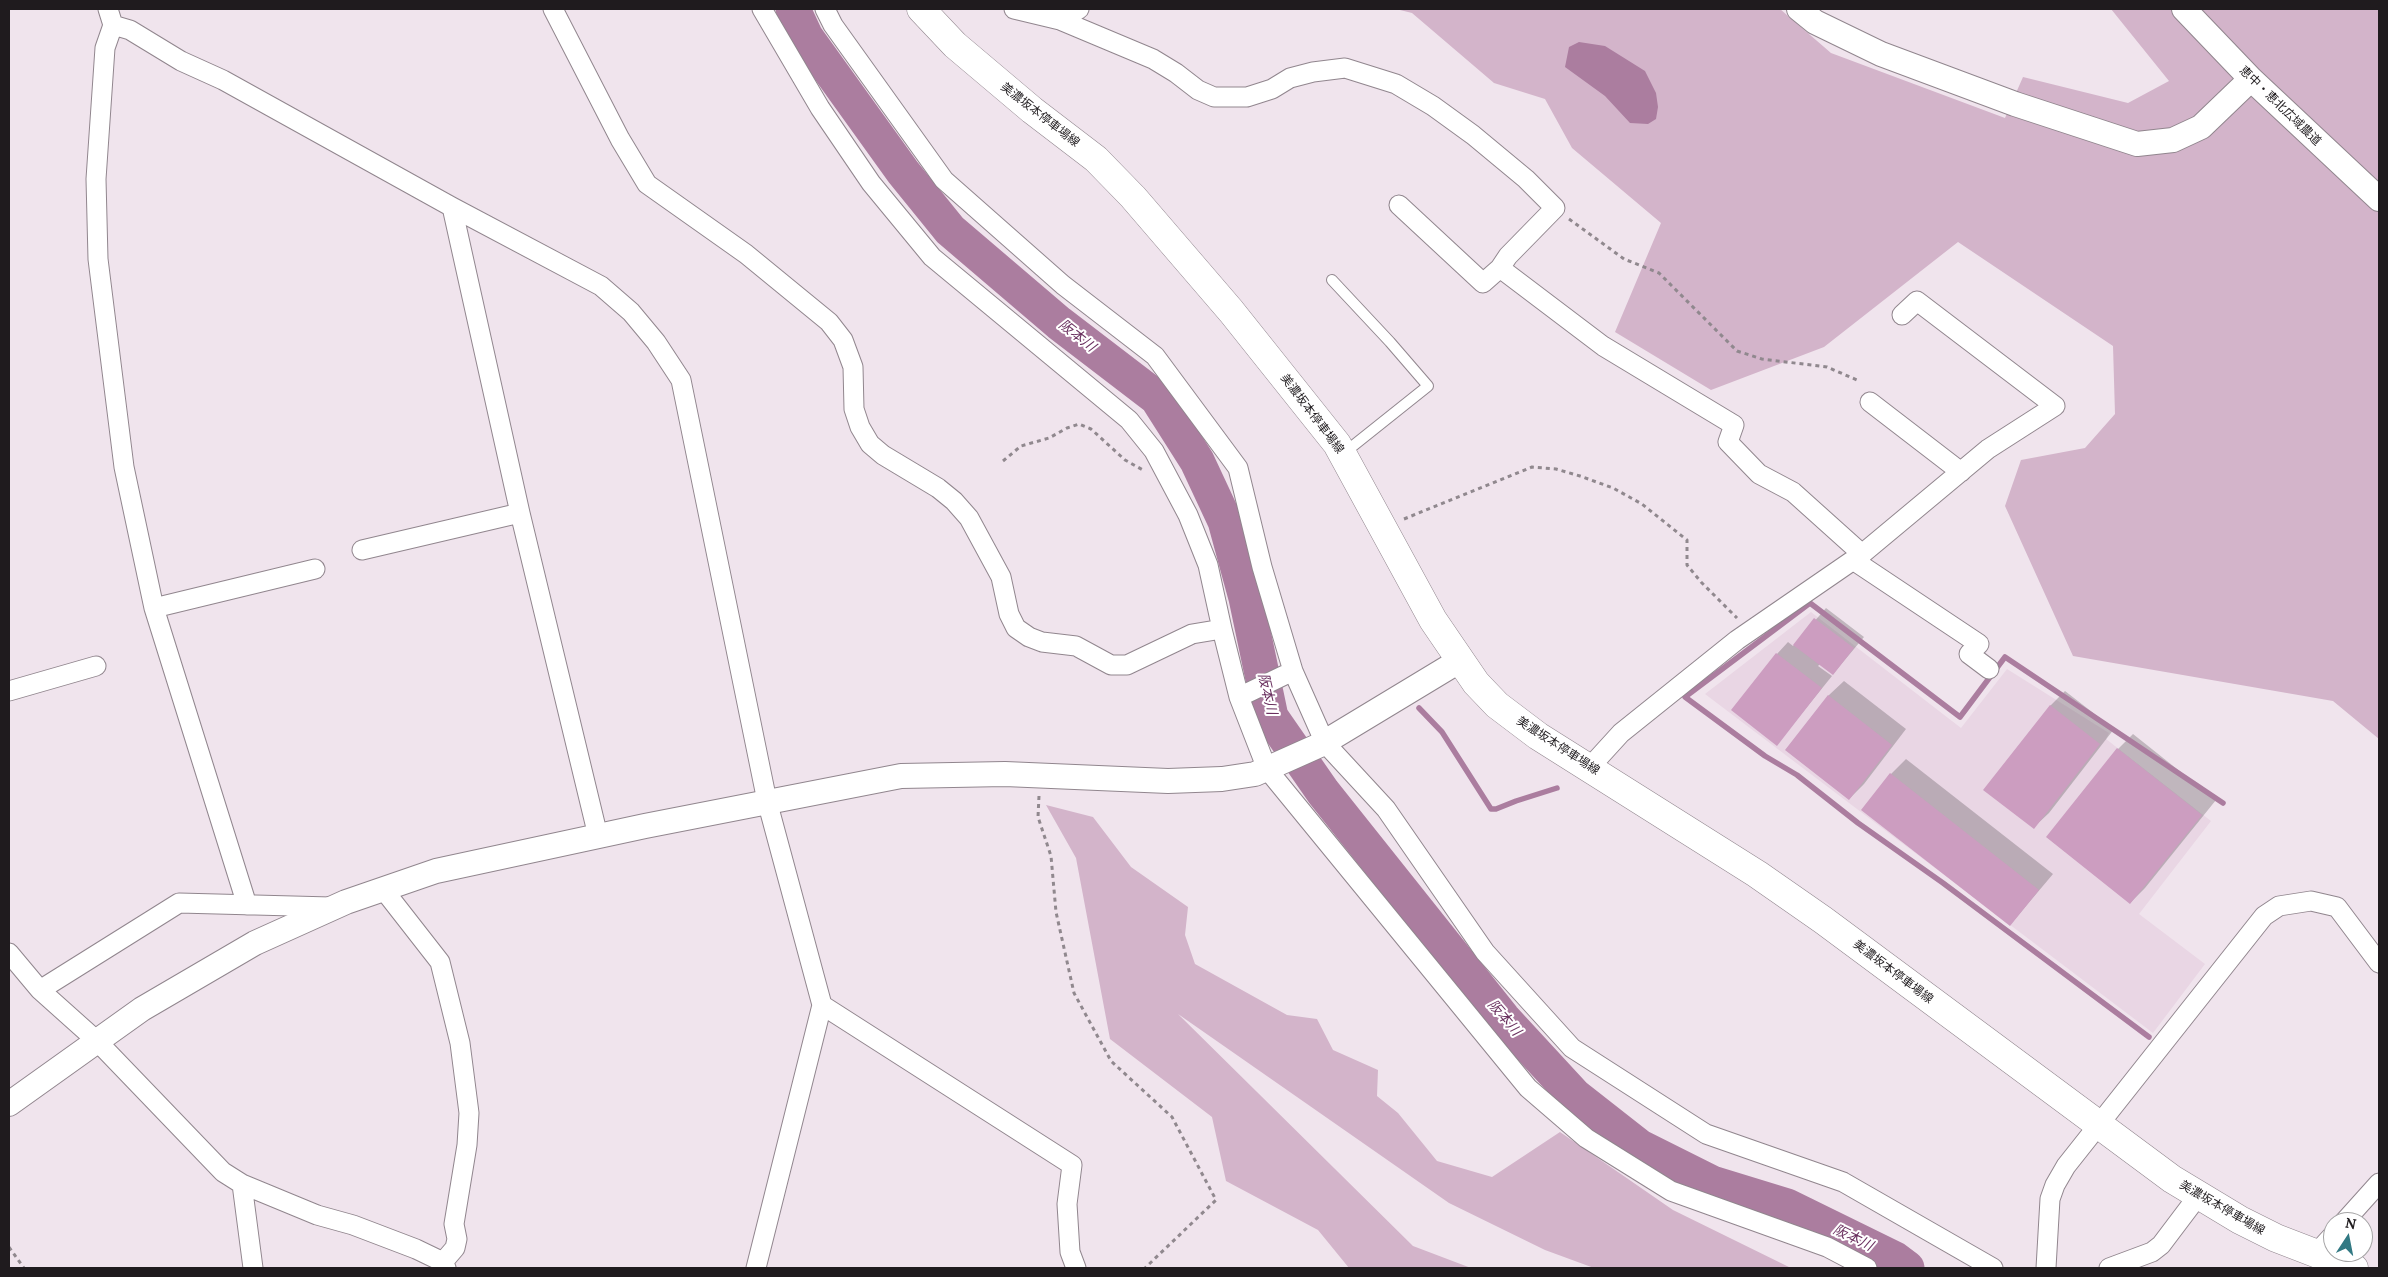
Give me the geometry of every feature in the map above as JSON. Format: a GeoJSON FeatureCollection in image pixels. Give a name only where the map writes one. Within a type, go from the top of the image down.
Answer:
{"type":"FeatureCollection","features":[{"type":"Feature","properties":{"kind":"main road","name":"美濃坂本停車場線"},"geometry":{"type":"LineString","coordinates":[[921,9],[955,46],[1032,110],[1096,159],[1133,197],[1255,340],[1343,454],[1432,620],[1459,661],[1476,683],[1513,718],[1757,874],[1824,920],[2142,1158],[2198,1196],[2276,1238],[2323,1245]]}},
{"type":"Feature","properties":{"kind":"street"},"geometry":{"type":"LineString","coordinates":[[553,9],[620,139],[647,184],[746,254],[829,322],[843,340],[853,367],[854,409],[860,427],[870,444],[883,455],[938,488],[954,501],[969,518],[1001,577],[1009,614],[1016,628],[1029,637],[1042,642],[1076,646],[1111,664],[1126,665],[1192,634],[1222,629]]}},
{"type":"Feature","properties":{"kind":"street"},"geometry":{"type":"LineString","coordinates":[[762,9],[820,108],[871,184],[932,258],[1129,420],[1154,451],[1188,515],[1208,565],[1239,697],[1272,767],[1528,1088],[1586,1138],[1671,1191],[1828,1247],[1866,1268]]}},
{"type":"Feature","properties":{"kind":"street"},"geometry":{"type":"LineString","coordinates":[[825,9],[833,25],[944,180],[1063,285],[1155,356],[1238,468],[1262,567],[1293,670],[1323,744],[1386,810],[1485,952],[1572,1048],[1706,1134],[1843,1182],[1993,1268]]}},
{"type":"Feature","properties":{"kind":"street"},"geometry":{"type":"LineString","coordinates":[[1014,9],[1070,13],[1153,59],[1176,73],[1198,90],[1214,97],[1247,97],[1272,89],[1290,78],[1313,72],[1345,68],[1396,84],[1433,106],[1473,135],[1526,179],[1555,208],[1508,256],[1500,268],[1483,283],[1399,206]]}},
{"type":"Feature","properties":{"kind":"street"},"geometry":{"type":"LineString","coordinates":[[1799,9],[1815,22],[1881,54],[2015,104],[2137,144],[2173,140],[2201,127],[2251,79]]}},
{"type":"Feature","properties":{"kind":"street","name":"恵中・恵北広域農道"},"geometry":{"type":"LineString","coordinates":[[2184,9],[2251,79],[2379,199]]}},
{"type":"Feature","properties":{"kind":"street"},"geometry":{"type":"LineString","coordinates":[[247,905],[154,608],[124,467],[98,259],[96,178],[105,48],[111,17],[181,61],[223,80],[452,207],[602,286],[638,320],[656,342],[681,380],[767,801],[822,1005],[756,1268]]}},
{"type":"Feature","properties":{"kind":"street"},"geometry":{"type":"LineString","coordinates":[[452,207],[520,513],[598,836]]}},
{"type":"Feature","properties":{"kind":"street"},"geometry":{"type":"LineString","coordinates":[[1500,268],[1602,346],[1734,425],[1728,442],[1759,474],[1793,492],[1858,557],[1979,644],[1969,654],[1989,669]]}},
{"type":"Feature","properties":{"kind":"street"},"geometry":{"type":"LineString","coordinates":[[1590,767],[1621,733],[1748,632],[1858,557],[1988,449],[2055,406],[1917,301],[1902,315]]}},
{"type":"Feature","properties":{"kind":"street"},"geometry":{"type":"LineString","coordinates":[[1870,402],[1961,472]]}},
{"type":"Feature","properties":{"kind":"street"},"geometry":{"type":"LineString","coordinates":[[362,550],[520,513]]}},
{"type":"Feature","properties":{"kind":"street"},"geometry":{"type":"LineString","coordinates":[[154,608],[315,569]]}},
{"type":"Feature","properties":{"kind":"street"},"geometry":{"type":"LineString","coordinates":[[9,1104],[142,1009],[255,943],[332,907],[436,871],[767,801],[901,776],[946,774],[1168,781],[1222,779],[1255,774],[1323,744],[1459,661]]}},
{"type":"Feature","properties":{"kind":"street"},"geometry":{"type":"LineString","coordinates":[[9,692],[96,666]]}},
{"type":"Feature","properties":{"kind":"street"},"geometry":{"type":"LineString","coordinates":[[1239,697],[1293,670]]}},
{"type":"Feature","properties":{"kind":"street"},"geometry":{"type":"LineString","coordinates":[[9,953],[40,990],[96,1041],[195,1146],[223,1172],[242,1184],[317,1215],[353,1225],[416,1248],[445,1265],[455,1248],[457,1239],[454,1224],[468,1121],[460,1044],[440,962],[383,889]]}},
{"type":"Feature","properties":{"kind":"street"},"geometry":{"type":"LineString","coordinates":[[2046,1268],[2050,1206],[2053,1192],[2066,1166],[2264,916],[2280,906],[2311,901],[2337,908],[2379,963]]}},
{"type":"Feature","properties":{"kind":"street"},"geometry":{"type":"LineString","coordinates":[[40,990],[179,903],[332,907]]}},
{"type":"Feature","properties":{"kind":"street"},"geometry":{"type":"LineString","coordinates":[[822,1005],[1072,1165],[1067,1204],[1070,1252],[1076,1268]]}},
{"type":"Feature","properties":{"kind":"street"},"geometry":{"type":"LineString","coordinates":[[2353,1212],[2379,1183]]}},
{"type":"Feature","properties":{"kind":"street"},"geometry":{"type":"LineString","coordinates":[[242,1184],[253,1268]]}},
{"type":"Feature","properties":{"kind":"street"},"geometry":{"type":"LineString","coordinates":[[2109,1268],[2152,1252],[2161,1245],[2198,1196]]}},
{"type":"Feature","properties":{"kind":"lane"},"geometry":{"type":"LineString","coordinates":[[1332,280],[1428,386],[1343,454]]}},
{"type":"Feature","properties":{"kind":"path"},"geometry":{"type":"LineString","coordinates":[[1555,208],[1624,259],[1659,273],[1737,351],[1762,359],[1827,367],[1857,380]]}},
{"type":"Feature","properties":{"kind":"path"},"geometry":{"type":"LineString","coordinates":[[1003,461],[1021,446],[1049,438],[1067,428],[1080,424],[1091,429],[1124,460],[1146,472]]}},
{"type":"Feature","properties":{"kind":"path"},"geometry":{"type":"LineString","coordinates":[[1384,529],[1532,466],[1556,469],[1613,488],[1642,504],[1686,540],[1687,564],[1748,632]]}},
{"type":"Feature","properties":{"kind":"path"},"geometry":{"type":"LineString","coordinates":[[1040,776],[1038,817],[1051,856],[1056,912],[1074,993],[1112,1061],[1172,1117],[1216,1200],[1145,1268]]}},
{"type":"Feature","properties":{"kind":"path"},"geometry":{"type":"LineString","coordinates":[[9,1247],[24,1268]]}},
{"type":"Feature","properties":{"kind":"shaded area"},"geometry":{"type":"Polygon","coordinates":[[[1396,9],[1780,9],[1831,53],[2005,118],[2023,77],[2128,103],[2169,81],[2111,9],[2379,9],[2379,739],[2333,701],[2073,656],[2005,506],[2021,460],[2085,448],[2115,414],[2113,346],[1958,242],[1824,347],[1711,390],[1615,332],[1661,223],[1572,148],[1545,99],[1494,83],[1412,13],[1396,9]]]}},
{"type":"Feature","properties":{"kind":"shaded area"},"geometry":{"type":"Polygon","coordinates":[[[1579,42],[1605,46],[1645,71],[1656,93],[1658,107],[1656,119],[1648,124],[1630,123],[1605,96],[1565,67],[1569,47],[1579,42]]]}},
{"type":"Feature","properties":{"kind":"shaded area"},"geometry":{"type":"Polygon","coordinates":[[[1811,612],[1961,728],[2007,669],[2109,733],[2106,739],[2211,821],[2139,914],[2205,964],[2153,1033],[1705,694],[1811,612]]]}},
{"type":"Feature","properties":{"kind":"shaded area"},"geometry":{"type":"Polygon","coordinates":[[[1046,805],[1093,817],[1131,867],[1188,907],[1185,935],[1195,964],[1287,1015],[1317,1019],[1333,1050],[1378,1070],[1377,1096],[1398,1113],[1437,1161],[1492,1177],[1560,1132],[1673,1210],[1791,1268],[1594,1268],[1545,1250],[1449,1203],[1178,1014],[1413,1246],[1471,1268],[1349,1268],[1318,1230],[1226,1181],[1212,1117],[1110,1039],[1076,858],[1046,805]]]}},
{"type":"Feature","properties":{"kind":"building"},"geometry":{"type":"Polygon","coordinates":[[[1814,618],[1854,648],[1833,675],[1793,645],[1814,618]]]}},
{"type":"Feature","properties":{"kind":"building"},"geometry":{"type":"Polygon","coordinates":[[[1776,653],[1822,688],[1777,746],[1731,710],[1776,653]]]}},
{"type":"Feature","properties":{"kind":"building"},"geometry":{"type":"Polygon","coordinates":[[[1828,695],[1892,745],[1849,800],[1785,750],[1828,695]]]}},
{"type":"Feature","properties":{"kind":"building"},"geometry":{"type":"Polygon","coordinates":[[[2050,705],[2100,744],[2034,829],[1983,790],[2050,705]]]}},
{"type":"Feature","properties":{"kind":"building"},"geometry":{"type":"Polygon","coordinates":[[[2117,748],[2202,815],[2130,904],[2046,837],[2117,748]]]}},
{"type":"Feature","properties":{"kind":"building"},"geometry":{"type":"Polygon","coordinates":[[[1890,773],[2039,890],[2010,926],[1861,810],[1890,773]]]}},
{"type":"Feature","properties":{"kind":"waterway","name":"阪本川"},"geometry":{"type":"LineString","coordinates":[[793,9],[806,37],[903,172],[950,230],[1059,323],[1157,398],[1197,461],[1225,521],[1246,598],[1271,717],[1323,792],[1503,1018],[1575,1096],[1640,1147],[1712,1183],[1787,1206],[1895,1259],[1907,1268]]}},
{"type":"Feature","properties":{"kind":"waterway"},"geometry":{"type":"LineString","coordinates":[[2149,1037],[1943,883],[1858,823],[1797,775],[1765,756],[1685,697],[1810,603],[1960,717],[2005,657],[2223,803]]}},
{"type":"Feature","properties":{"kind":"waterway"},"geometry":{"type":"LineString","coordinates":[[1419,708],[1442,732],[1491,809],[1496,809],[1557,788]]}}]}
